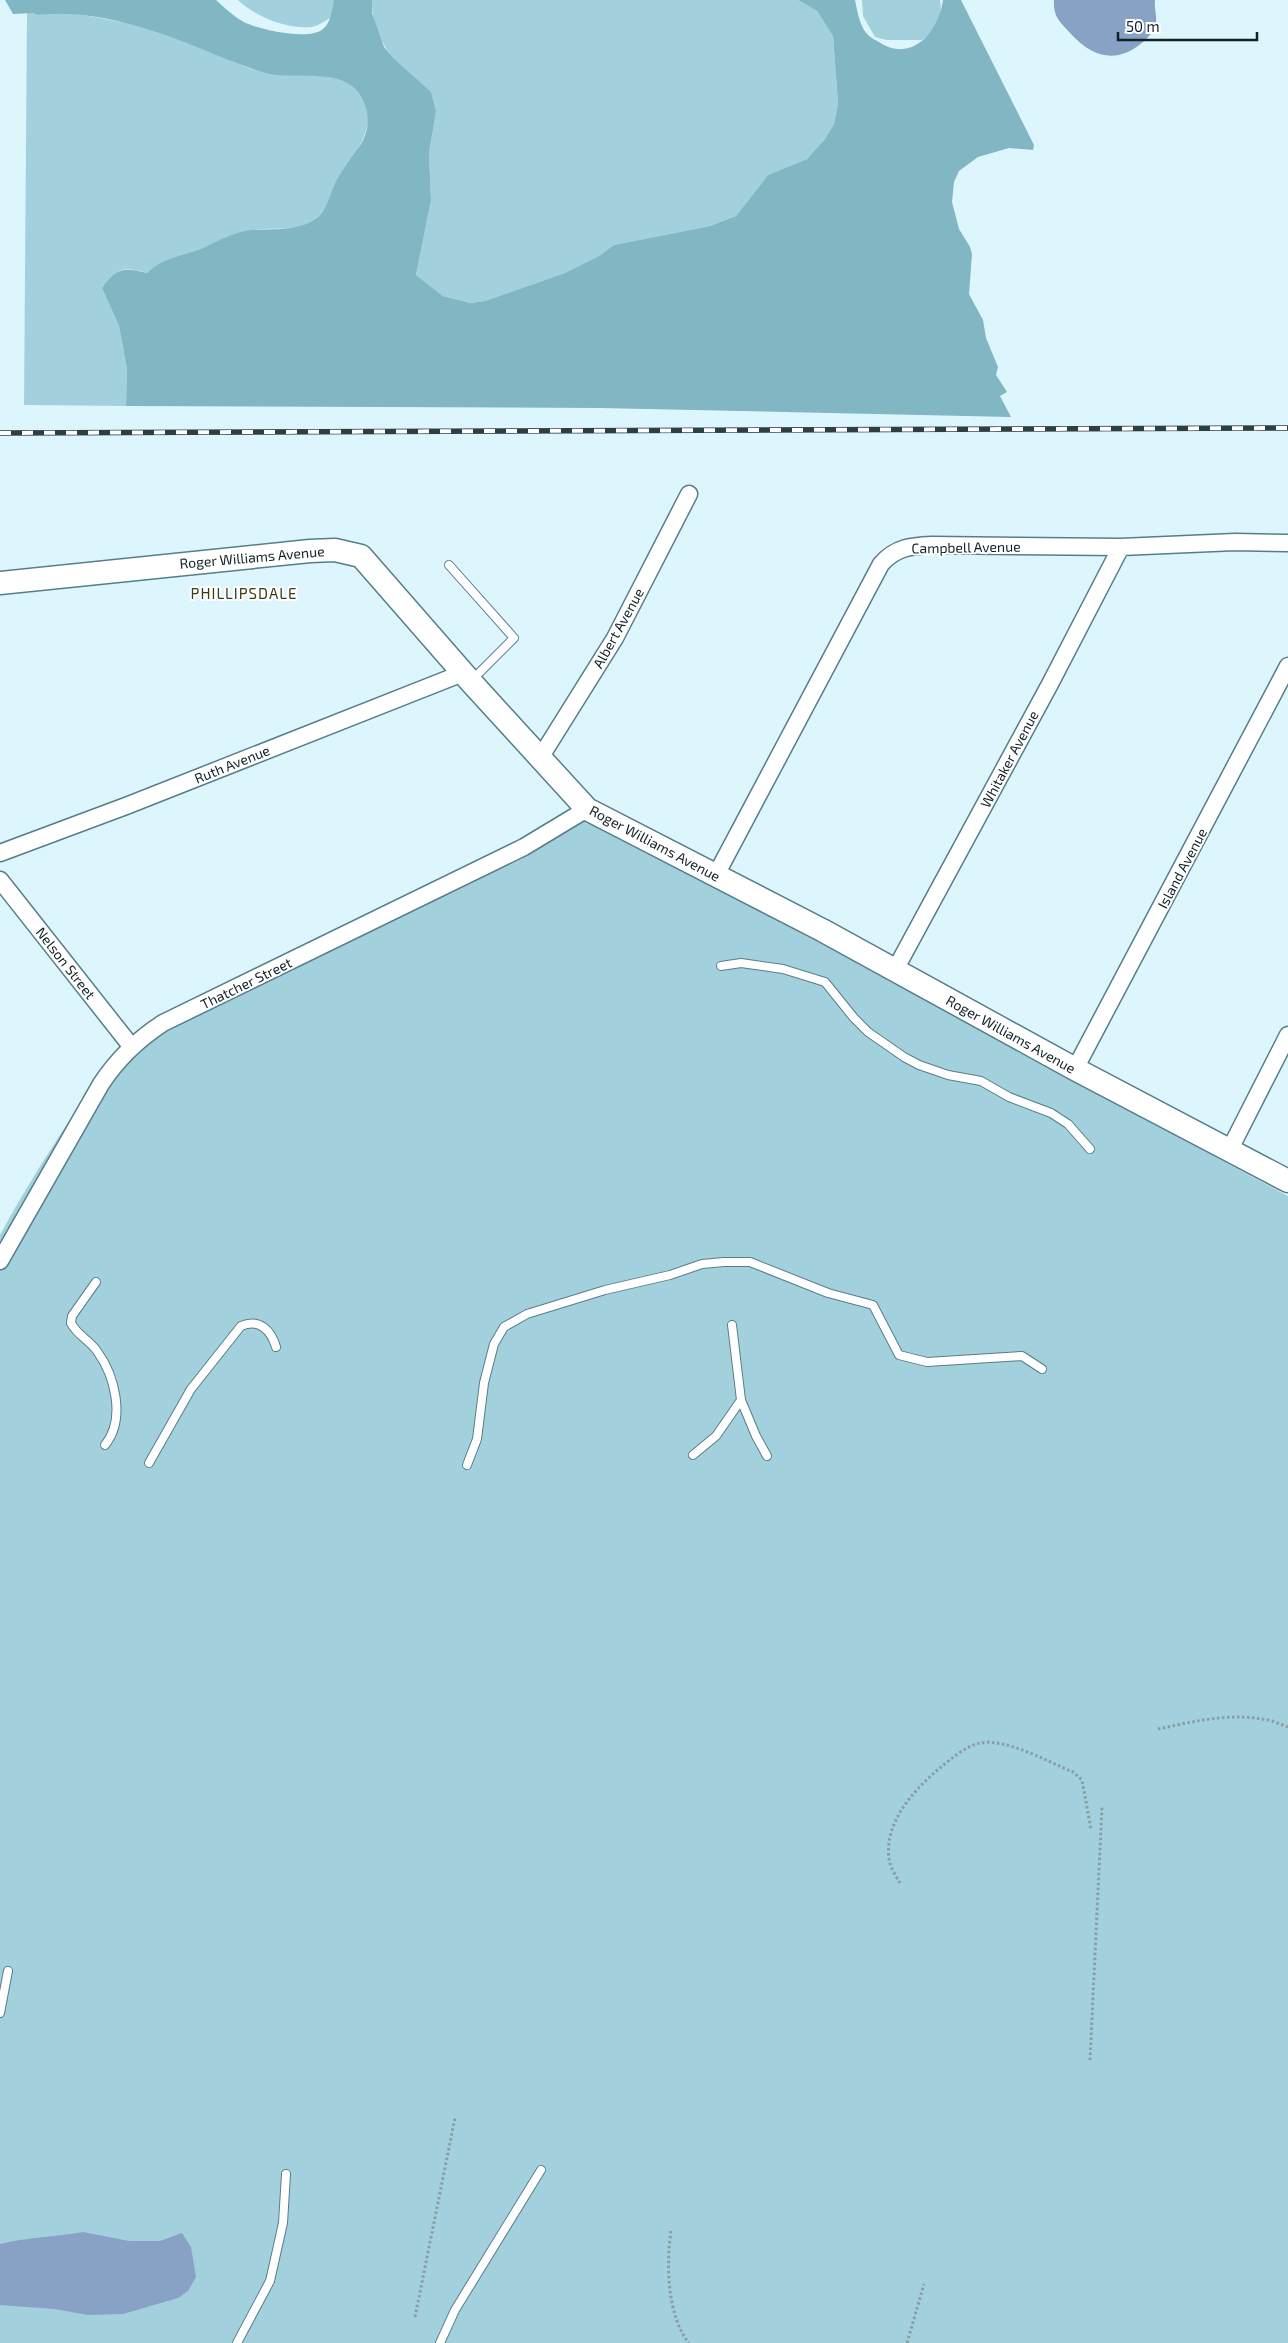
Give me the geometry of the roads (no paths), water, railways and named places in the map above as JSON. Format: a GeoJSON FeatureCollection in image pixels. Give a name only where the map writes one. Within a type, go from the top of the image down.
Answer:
{"type":"FeatureCollection","features":[{"type":"Feature","properties":{"kind":"main road","name":"Roger Williams Avenue"},"geometry":{"type":"LineString","coordinates":[[0,583],[310,551],[348,552],[361,556],[467,677],[587,809],[716,875],[895,970],[1075,1069],[1288,1181]]}},
{"type":"Feature","properties":{"kind":"street","name":"Albert Avenue"},"geometry":{"type":"LineString","coordinates":[[540,758],[615,638],[689,494]]}},
{"type":"Feature","properties":{"kind":"street","name":"Campbell Avenue"},"geometry":{"type":"LineString","coordinates":[[716,875],[881,564],[890,554],[905,547],[932,545],[1121,548],[1236,542],[1288,543]]}},
{"type":"Feature","properties":{"kind":"street","name":"Whitaker Avenue"},"geometry":{"type":"LineString","coordinates":[[895,970],[1050,684],[1121,548]]}},
{"type":"Feature","properties":{"kind":"street","name":"Island Avenue"},"geometry":{"type":"LineString","coordinates":[[1075,1069],[1288,666]]}},
{"type":"Feature","properties":{"kind":"street","name":"Ruth Avenue"},"geometry":{"type":"LineString","coordinates":[[0,853],[467,677]]}},
{"type":"Feature","properties":{"kind":"street","name":"Thatcher Street"},"geometry":{"type":"LineString","coordinates":[[0,1261],[101,1084],[131,1046],[163,1023],[524,847],[587,809]]}},
{"type":"Feature","properties":{"kind":"street","name":"Nelson Street"},"geometry":{"type":"LineString","coordinates":[[0,880],[131,1046]]}},
{"type":"Feature","properties":{"kind":"street"},"geometry":{"type":"LineString","coordinates":[[1230,1149],[1288,1035]]}},
{"type":"Feature","properties":{"kind":"lane"},"geometry":{"type":"LineString","coordinates":[[449,565],[514,638],[467,677]]}},
{"type":"Feature","properties":{"kind":"lane"},"geometry":{"type":"LineString","coordinates":[[721,966],[741,963],[783,969],[825,982],[868,1032],[904,1057],[919,1065],[981,1081],[1009,1097],[1050,1113],[1068,1124],[1090,1149]]}},
{"type":"Feature","properties":{"kind":"lane"},"geometry":{"type":"LineString","coordinates":[[467,1465],[476,1439],[484,1383],[494,1344],[504,1328],[527,1314],[606,1290],[670,1275],[702,1264],[750,1262],[828,1292],[873,1305],[899,1355],[927,1362],[1022,1356],[1042,1369]]}},
{"type":"Feature","properties":{"kind":"lane"},"geometry":{"type":"LineString","coordinates":[[96,1282],[72,1316],[71,1323],[97,1351],[112,1379],[116,1395],[114,1427],[110,1438],[104,1445]]}},
{"type":"Feature","properties":{"kind":"lane"},"geometry":{"type":"LineString","coordinates":[[149,1463],[191,1389],[241,1326],[253,1323],[260,1324],[270,1333],[276,1347]]}},
{"type":"Feature","properties":{"kind":"lane"},"geometry":{"type":"LineString","coordinates":[[732,1325],[741,1400],[756,1436],[767,1456]]}},
{"type":"Feature","properties":{"kind":"lane"},"geometry":{"type":"LineString","coordinates":[[693,1455],[716,1436],[741,1400]]}},
{"type":"Feature","properties":{"kind":"lane"},"geometry":{"type":"LineString","coordinates":[[0,2013],[8,1971]]}},
{"type":"Feature","properties":{"kind":"lane"},"geometry":{"type":"LineString","coordinates":[[440,2343],[459,2303],[542,2170]]}},
{"type":"Feature","properties":{"kind":"lane"},"geometry":{"type":"LineString","coordinates":[[237,2343],[270,2281],[285,2205],[286,2174]]}},
{"type":"Feature","properties":{"kind":"railway"},"geometry":{"type":"LineString","coordinates":[[0,433],[1288,428]]}},
{"type":"Feature","properties":{"kind":"district","name":"PHILLIPSDALE"},"geometry":{"type":"Point","coordinates":[244,593]}}]}
